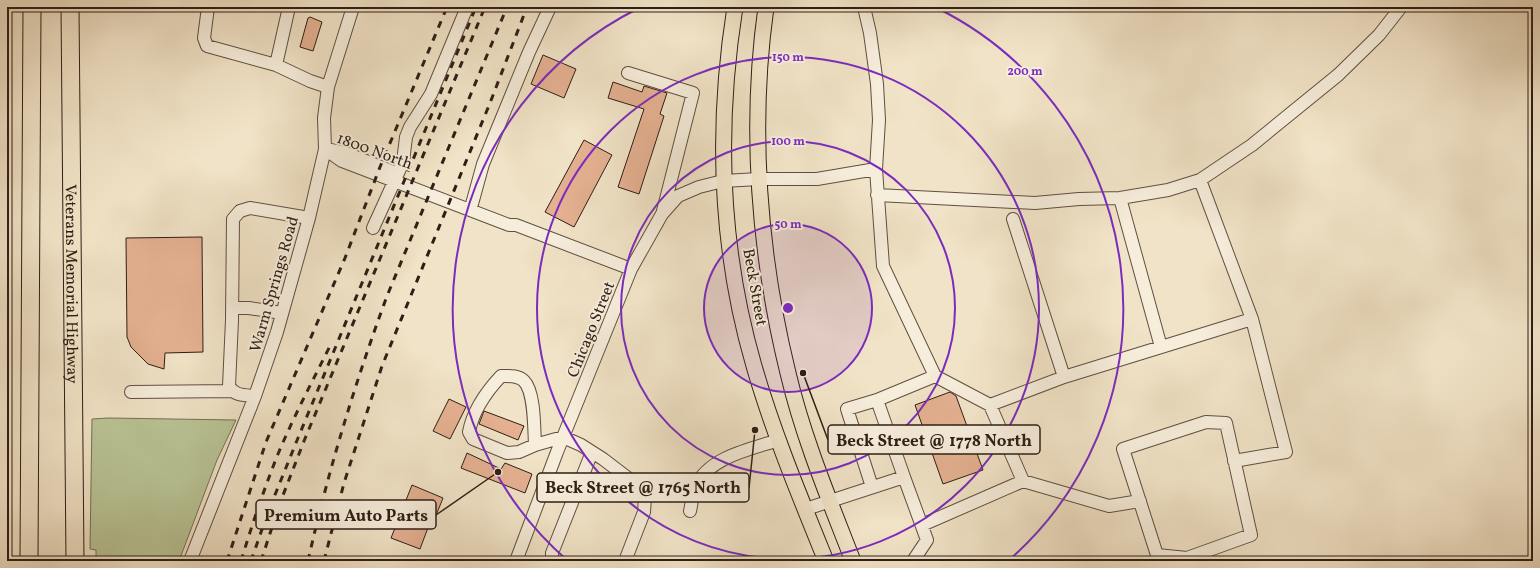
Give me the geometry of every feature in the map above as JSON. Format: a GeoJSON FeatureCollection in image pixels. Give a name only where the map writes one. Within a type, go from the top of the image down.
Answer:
{"type":"FeatureCollection","features":[{"type":"Feature","properties":{"kind":"highway"},"geometry":{"type":"LineString","coordinates":[[29,7],[32,25]]}},
{"type":"Feature","properties":{"kind":"highway"},"geometry":{"type":"LineString","coordinates":[[29,561],[32,7]]}},
{"type":"Feature","properties":{"kind":"highway","name":"Veterans Memorial Highway"},"geometry":{"type":"LineString","coordinates":[[70,7],[75,561]]}},
{"type":"Feature","properties":{"kind":"main road","name":"Beck Street"},"geometry":{"type":"LineString","coordinates":[[735,7],[724,108],[723,181],[730,250],[737,295],[754,366],[779,440],[826,561]]}},
{"type":"Feature","properties":{"kind":"main road","name":"Beck Street"},"geometry":{"type":"LineString","coordinates":[[766,7],[758,98],[759,179],[767,263],[778,332],[799,414],[853,561]]}},
{"type":"Feature","properties":{"kind":"street"},"geometry":{"type":"LineString","coordinates":[[208,7],[204,38],[207,46],[276,65],[310,81],[328,87]]}},
{"type":"Feature","properties":{"kind":"street"},"geometry":{"type":"LineString","coordinates":[[276,65],[289,7]]}},
{"type":"Feature","properties":{"kind":"street","name":"Warm Springs Road"},"geometry":{"type":"LineString","coordinates":[[190,561],[255,396],[277,332],[325,149],[324,118],[328,87],[353,7]]}},
{"type":"Feature","properties":{"kind":"street"},"geometry":{"type":"LineString","coordinates":[[373,228],[404,162],[406,137],[410,127],[431,94],[467,7]]}},
{"type":"Feature","properties":{"kind":"street"},"geometry":{"type":"LineString","coordinates":[[472,204],[483,164],[550,7]]}},
{"type":"Feature","properties":{"kind":"street"},"geometry":{"type":"LineString","coordinates":[[864,7],[871,40],[877,84],[879,120],[876,169],[883,266],[935,376],[990,405],[1023,481]]}},
{"type":"Feature","properties":{"kind":"street"},"geometry":{"type":"LineString","coordinates":[[877,195],[1035,204],[1079,199],[1120,198],[1168,190],[1200,180],[1252,145],[1338,75],[1379,35],[1400,7]]}},
{"type":"Feature","properties":{"kind":"street"},"geometry":{"type":"LineString","coordinates":[[628,73],[693,92],[662,214]]}},
{"type":"Feature","properties":{"kind":"street","name":"1800 North"},"geometry":{"type":"LineString","coordinates":[[325,149],[346,153],[396,178],[509,225],[516,224]]}},
{"type":"Feature","properties":{"kind":"street","name":"Chicago Street"},"geometry":{"type":"LineString","coordinates":[[516,561],[563,438],[631,270],[662,214],[678,196],[699,187],[723,181],[759,179],[817,179],[876,169]]}},
{"type":"Feature","properties":{"kind":"street","name":"1800 North"},"geometry":{"type":"LineString","coordinates":[[396,178],[512,219],[516,224],[631,270]]}},
{"type":"Feature","properties":{"kind":"street"},"geometry":{"type":"LineString","coordinates":[[1200,180],[1252,318],[1286,452],[1234,461]]}},
{"type":"Feature","properties":{"kind":"street"},"geometry":{"type":"LineString","coordinates":[[1120,198],[1161,347]]}},
{"type":"Feature","properties":{"kind":"street"},"geometry":{"type":"LineString","coordinates":[[232,391],[229,386],[233,219],[240,211],[257,209],[308,218]]}},
{"type":"Feature","properties":{"kind":"street"},"geometry":{"type":"LineString","coordinates":[[1013,219],[1064,377]]}},
{"type":"Feature","properties":{"kind":"street"},"geometry":{"type":"LineString","coordinates":[[232,308],[249,308],[282,313]]}},
{"type":"Feature","properties":{"kind":"street"},"geometry":{"type":"LineString","coordinates":[[990,405],[1064,377],[1252,318]]}},
{"type":"Feature","properties":{"kind":"street"},"geometry":{"type":"LineString","coordinates":[[535,444],[529,388],[524,381],[512,375],[501,376],[490,387],[472,417],[469,432],[473,439],[507,453],[519,452],[535,444],[563,438],[592,452],[641,488],[645,497],[644,512],[625,561]]}},
{"type":"Feature","properties":{"kind":"street"},"geometry":{"type":"LineString","coordinates":[[872,487],[847,409],[877,400],[935,376]]}},
{"type":"Feature","properties":{"kind":"street"},"geometry":{"type":"LineString","coordinates":[[130,392],[232,391],[255,396]]}},
{"type":"Feature","properties":{"kind":"street"},"geometry":{"type":"LineString","coordinates":[[877,400],[927,540],[913,561]]}},
{"type":"Feature","properties":{"kind":"street"},"geometry":{"type":"LineString","coordinates":[[1206,422],[1226,423],[1234,461],[1251,535],[1187,558],[1158,555],[1123,449],[1206,422]]}},
{"type":"Feature","properties":{"kind":"street"},"geometry":{"type":"LineString","coordinates":[[690,511],[695,487],[709,468],[737,453],[779,440]]}},
{"type":"Feature","properties":{"kind":"street"},"geometry":{"type":"LineString","coordinates":[[552,561],[552,553],[592,452]]}},
{"type":"Feature","properties":{"kind":"street"},"geometry":{"type":"LineString","coordinates":[[806,509],[904,477]]}},
{"type":"Feature","properties":{"kind":"street"},"geometry":{"type":"LineString","coordinates":[[922,526],[1023,481],[1109,506],[1140,501]]}},
{"type":"Feature","properties":{"kind":"green space"},"geometry":{"type":"Polygon","coordinates":[[[92,419],[236,420],[217,460],[179,561],[96,561],[96,550],[90,549],[92,419]]]}},
{"type":"Feature","properties":{"kind":"building"},"geometry":{"type":"Polygon","coordinates":[[[310,17],[322,22],[313,51],[300,47],[308,18],[310,17]]]}},
{"type":"Feature","properties":{"kind":"building"},"geometry":{"type":"Polygon","coordinates":[[[543,55],[576,69],[564,98],[531,84],[543,55]]]}},
{"type":"Feature","properties":{"kind":"building"},"geometry":{"type":"Polygon","coordinates":[[[613,82],[642,92],[644,86],[667,93],[660,114],[664,116],[639,194],[618,187],[644,109],[608,98],[613,82]]]}},
{"type":"Feature","properties":{"kind":"building"},"geometry":{"type":"Polygon","coordinates":[[[584,140],[612,155],[574,227],[545,212],[584,140]]]}},
{"type":"Feature","properties":{"kind":"building"},"geometry":{"type":"Polygon","coordinates":[[[202,237],[203,352],[165,353],[164,369],[148,364],[131,347],[127,337],[126,238],[202,237]]]}},
{"type":"Feature","properties":{"kind":"building"},"geometry":{"type":"Polygon","coordinates":[[[950,392],[956,396],[983,470],[943,484],[915,405],[950,392]]]}},
{"type":"Feature","properties":{"kind":"building"},"geometry":{"type":"Polygon","coordinates":[[[449,399],[466,407],[450,439],[433,431],[449,399]]]}},
{"type":"Feature","properties":{"kind":"building"},"geometry":{"type":"Polygon","coordinates":[[[484,411],[524,426],[518,440],[479,424],[484,411]]]}},
{"type":"Feature","properties":{"kind":"building"},"geometry":{"type":"Polygon","coordinates":[[[467,453],[501,469],[505,463],[532,474],[525,493],[461,468],[467,453]]]}},
{"type":"Feature","properties":{"kind":"building"},"geometry":{"type":"Polygon","coordinates":[[[412,485],[443,498],[435,518],[432,517],[420,549],[391,538],[412,485]]]}},
{"type":"Feature","properties":{"kind":"railway"},"geometry":{"type":"LineString","coordinates":[[227,561],[266,442],[345,258],[380,167],[447,7]]}},
{"type":"Feature","properties":{"kind":"railway"},"geometry":{"type":"LineString","coordinates":[[251,561],[268,512],[298,438],[476,7]]}},
{"type":"Feature","properties":{"kind":"railway"},"geometry":{"type":"LineString","coordinates":[[261,561],[280,503],[304,441],[485,7]]}},
{"type":"Feature","properties":{"kind":"railway"},"geometry":{"type":"LineString","coordinates":[[308,561],[333,461],[353,394],[375,329],[387,296],[507,7]]}},
{"type":"Feature","properties":{"kind":"railway"},"geometry":{"type":"LineString","coordinates":[[324,561],[344,483],[382,366],[490,103],[527,7]]}},
{"type":"Feature","properties":{"kind":"railway"},"geometry":{"type":"LineString","coordinates":[[241,561],[258,507],[278,454],[331,344]]}},
{"type":"Feature","properties":{"kind":"place","name":"Beck Street @ 1778 North"},"geometry":{"type":"Point","coordinates":[803,373]}},
{"type":"Feature","properties":{"kind":"place","name":"Beck Street @ 1765 North"},"geometry":{"type":"Point","coordinates":[755,430]}},
{"type":"Feature","properties":{"kind":"place","name":"Premium Auto Parts"},"geometry":{"type":"Point","coordinates":[498,472]}}]}
